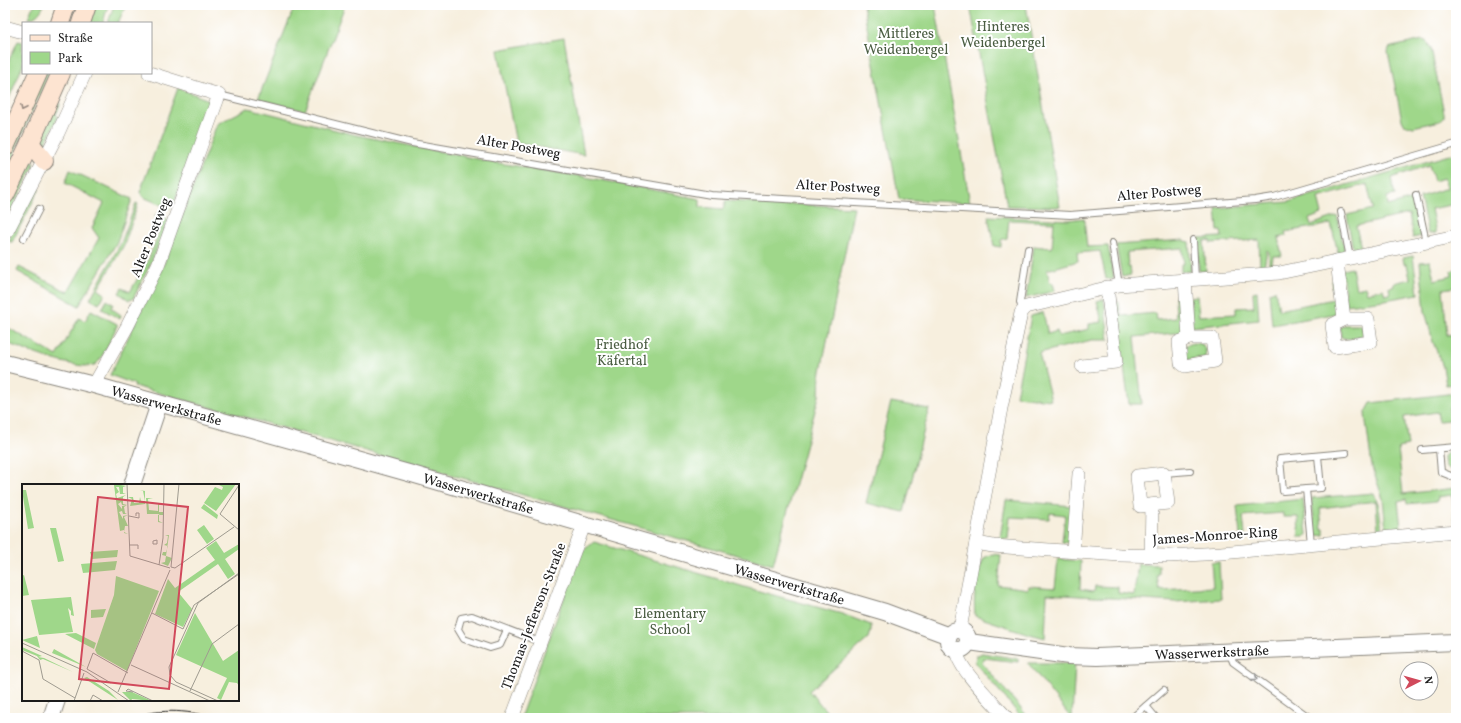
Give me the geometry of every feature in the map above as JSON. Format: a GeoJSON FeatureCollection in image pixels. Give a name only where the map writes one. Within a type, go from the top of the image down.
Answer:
{"type":"FeatureCollection","features":[{"type":"Feature","properties":{"kind":"main road"},"geometry":{"type":"LineString","coordinates":[[60,22],[66,5]]}},
{"type":"Feature","properties":{"kind":"main road"},"geometry":{"type":"LineString","coordinates":[[80,22],[87,5]]}},
{"type":"Feature","properties":{"kind":"main road"},"geometry":{"type":"LineString","coordinates":[[5,147],[38,74]]}},
{"type":"Feature","properties":{"kind":"main road"},"geometry":{"type":"LineString","coordinates":[[5,195],[61,74]]}},
{"type":"Feature","properties":{"kind":"main road"},"geometry":{"type":"LineString","coordinates":[[30,143],[44,161]]}},
{"type":"Feature","properties":{"kind":"street"},"geometry":{"type":"LineString","coordinates":[[5,27],[22,32]]}},
{"type":"Feature","properties":{"kind":"street"},"geometry":{"type":"LineString","coordinates":[[5,235],[44,161],[85,74]]}},
{"type":"Feature","properties":{"kind":"street","name":"Alter Postweg"},"geometry":{"type":"LineString","coordinates":[[94,385],[127,327],[158,265],[219,95],[152,74]]}},
{"type":"Feature","properties":{"kind":"street"},"geometry":{"type":"LineString","coordinates":[[1007,718],[965,670],[956,655],[1001,408],[1022,311],[1026,307],[1032,305],[1113,286],[1279,273],[1456,236]]}},
{"type":"Feature","properties":{"kind":"street"},"geometry":{"type":"LineString","coordinates":[[1343,260],[1344,319]]}},
{"type":"Feature","properties":{"kind":"street"},"geometry":{"type":"LineString","coordinates":[[1189,338],[1190,279]]}},
{"type":"Feature","properties":{"kind":"street"},"geometry":{"type":"LineString","coordinates":[[1082,366],[1116,362],[1113,286]]}},
{"type":"Feature","properties":{"kind":"street","name":"Wasserwerkstraße"},"geometry":{"type":"LineString","coordinates":[[5,363],[94,385],[412,474],[885,612],[958,639],[1015,650],[1077,656],[1110,656],[1456,642]]}},
{"type":"Feature","properties":{"kind":"street"},"geometry":{"type":"LineString","coordinates":[[132,484],[158,404]]}},
{"type":"Feature","properties":{"kind":"street"},"geometry":{"type":"LineString","coordinates":[[1164,473],[1168,503],[1140,506],[1136,476],[1164,473]]}},
{"type":"Feature","properties":{"kind":"street"},"geometry":{"type":"LineString","coordinates":[[1072,551],[1079,474]]}},
{"type":"Feature","properties":{"kind":"street"},"geometry":{"type":"LineString","coordinates":[[1151,556],[1152,505]]}},
{"type":"Feature","properties":{"kind":"street","name":"Thomas-Jefferson-Straße"},"geometry":{"type":"LineString","coordinates":[[512,718],[584,525]]}},
{"type":"Feature","properties":{"kind":"street","name":"James-Monroe-Ring"},"geometry":{"type":"LineString","coordinates":[[976,543],[993,546],[1151,556],[1194,555],[1456,531]]}},
{"type":"Feature","properties":{"kind":"street"},"geometry":{"type":"LineString","coordinates":[[51,718],[57,701]]}},
{"type":"Feature","properties":{"kind":"street"},"geometry":{"type":"LineString","coordinates":[[63,718],[68,701]]}},
{"type":"Feature","properties":{"kind":"lane","name":"Alter Postweg"},"geometry":{"type":"LineString","coordinates":[[219,95],[412,143],[711,195],[1063,214],[1255,200],[1274,197],[1456,144]]}},
{"type":"Feature","properties":{"kind":"lane"},"geometry":{"type":"LineString","coordinates":[[1416,195],[1426,242]]}},
{"type":"Feature","properties":{"kind":"lane"},"geometry":{"type":"LineString","coordinates":[[24,238],[39,209]]}},
{"type":"Feature","properties":{"kind":"lane"},"geometry":{"type":"LineString","coordinates":[[1341,212],[1343,260]]}},
{"type":"Feature","properties":{"kind":"lane"},"geometry":{"type":"LineString","coordinates":[[1190,279],[1193,240]]}},
{"type":"Feature","properties":{"kind":"lane"},"geometry":{"type":"LineString","coordinates":[[1112,243],[1113,286]]}},
{"type":"Feature","properties":{"kind":"lane"},"geometry":{"type":"LineString","coordinates":[[1022,311],[1020,302],[1028,249]]}},
{"type":"Feature","properties":{"kind":"lane"},"geometry":{"type":"LineString","coordinates":[[1422,450],[1456,447]]}},
{"type":"Feature","properties":{"kind":"lane"},"geometry":{"type":"LineString","coordinates":[[1439,449],[1441,472],[1456,478]]}},
{"type":"Feature","properties":{"kind":"lane"},"geometry":{"type":"LineString","coordinates":[[1318,456],[1321,488],[1283,491],[1280,459],[1346,453]]}},
{"type":"Feature","properties":{"kind":"lane"},"geometry":{"type":"LineString","coordinates":[[1164,473],[1190,470]]}},
{"type":"Feature","properties":{"kind":"lane"},"geometry":{"type":"LineString","coordinates":[[1306,489],[1311,544]]}},
{"type":"Feature","properties":{"kind":"lane"},"geometry":{"type":"LineString","coordinates":[[507,630],[500,646],[490,648],[464,639],[458,629],[461,618],[472,616],[540,642]]}},
{"type":"Feature","properties":{"kind":"lane"},"geometry":{"type":"LineString","coordinates":[[1228,651],[1233,662],[1310,718]]}},
{"type":"Feature","properties":{"kind":"lane"},"geometry":{"type":"LineString","coordinates":[[1132,718],[1164,690]]}},
{"type":"Feature","properties":{"kind":"lane"},"geometry":{"type":"LineString","coordinates":[[1146,706],[1156,718]]}},
{"type":"Feature","properties":{"kind":"green space"},"geometry":{"type":"Polygon","coordinates":[[[36,5],[44,5],[38,14],[28,19],[32,8],[36,5]]]}},
{"type":"Feature","properties":{"kind":"green space"},"geometry":{"type":"Polygon","coordinates":[[[93,5],[108,5],[103,22],[87,22],[93,5]]]}},
{"type":"Feature","properties":{"kind":"green space"},"geometry":{"type":"Polygon","coordinates":[[[114,5],[126,5],[118,22],[108,22],[114,5]]]}},
{"type":"Feature","properties":{"kind":"green space"},"geometry":{"type":"Polygon","coordinates":[[[295,5],[345,5],[305,111],[258,99],[295,5]]]}},
{"type":"Feature","properties":{"kind":"green space","name":"Mittleres Weidenbergel"},"geometry":{"type":"Polygon","coordinates":[[[863,5],[935,5],[970,203],[899,199],[863,5]]]}},
{"type":"Feature","properties":{"kind":"green space","name":"Hinteres Weidenbergel"},"geometry":{"type":"Polygon","coordinates":[[[970,5],[1026,5],[1060,207],[1007,206],[970,5]]]}},
{"type":"Feature","properties":{"kind":"green space"},"geometry":{"type":"Polygon","coordinates":[[[564,38],[584,155],[516,143],[498,50],[564,38]]]}},
{"type":"Feature","properties":{"kind":"green space"},"geometry":{"type":"Polygon","coordinates":[[[1423,40],[1427,42],[1431,49],[1444,117],[1440,121],[1413,127],[1404,124],[1402,120],[1388,52],[1389,48],[1423,40]]]}},
{"type":"Feature","properties":{"kind":"green space"},"geometry":{"type":"Polygon","coordinates":[[[18,41],[22,42],[22,67],[5,108],[5,68],[18,41]]]}},
{"type":"Feature","properties":{"kind":"green space"},"geometry":{"type":"Polygon","coordinates":[[[44,74],[49,74],[20,138],[5,178],[5,159],[44,74]]]}},
{"type":"Feature","properties":{"kind":"green space"},"geometry":{"type":"Polygon","coordinates":[[[178,88],[209,100],[211,105],[173,206],[169,208],[143,197],[140,192],[178,88]]]}},
{"type":"Feature","properties":{"kind":"green space"},"geometry":{"type":"Polygon","coordinates":[[[59,103],[60,105],[56,115],[58,117],[42,150],[39,141],[53,111],[59,103]]]}},
{"type":"Feature","properties":{"kind":"green space","name":"Friedhof Käfertal"},"geometry":{"type":"Polygon","coordinates":[[[248,108],[356,135],[498,163],[580,176],[700,199],[700,207],[723,209],[726,201],[854,207],[820,376],[819,396],[773,565],[134,386],[134,384],[110,375],[165,261],[217,124],[248,108]]]}},
{"type":"Feature","properties":{"kind":"green space"},"geometry":{"type":"Polygon","coordinates":[[[1456,153],[1456,204],[1431,209],[1436,233],[1428,234],[1420,197],[1447,188],[1444,178],[1434,181],[1429,165],[1391,178],[1395,195],[1387,197],[1388,206],[1413,199],[1421,236],[1413,238],[1409,214],[1356,226],[1361,248],[1353,250],[1347,215],[1373,209],[1367,184],[1318,198],[1322,214],[1309,219],[1311,225],[1337,216],[1345,251],[1338,253],[1331,224],[1285,232],[1286,236],[1278,238],[1282,256],[1273,256],[1272,265],[1269,265],[1269,252],[1267,250],[1264,267],[1260,267],[1259,240],[1210,243],[1210,240],[1204,241],[1206,271],[1199,271],[1197,241],[1199,238],[1222,237],[1221,231],[1218,231],[1216,208],[1288,202],[1456,153]]]}},
{"type":"Feature","properties":{"kind":"green space"},"geometry":{"type":"Polygon","coordinates":[[[31,155],[34,166],[5,222],[5,206],[31,155]]]}},
{"type":"Feature","properties":{"kind":"green space"},"geometry":{"type":"Polygon","coordinates":[[[70,170],[132,199],[117,242],[79,306],[17,271],[19,267],[68,292],[99,238],[92,228],[104,203],[65,183],[70,170]]]}},
{"type":"Feature","properties":{"kind":"green space"},"geometry":{"type":"Polygon","coordinates":[[[37,186],[39,190],[12,242],[10,242],[9,239],[37,186]]]}},
{"type":"Feature","properties":{"kind":"green space"},"geometry":{"type":"Polygon","coordinates":[[[136,203],[138,204],[124,245],[98,289],[105,294],[99,304],[90,299],[121,243],[136,203]]]}},
{"type":"Feature","properties":{"kind":"green space"},"geometry":{"type":"Polygon","coordinates":[[[157,213],[166,218],[168,221],[152,261],[133,299],[129,300],[119,293],[122,288],[130,292],[149,258],[163,222],[155,217],[157,213]]]}},
{"type":"Feature","properties":{"kind":"green space"},"geometry":{"type":"Polygon","coordinates":[[[988,216],[1068,220],[1084,218],[1087,247],[1108,246],[1114,278],[1106,279],[1100,251],[1077,253],[1078,261],[1047,270],[1050,283],[1053,283],[1055,291],[1026,298],[1034,246],[1052,248],[1054,222],[1009,220],[1007,238],[1001,240],[1001,247],[994,246],[988,216]]]}},
{"type":"Feature","properties":{"kind":"green space"},"geometry":{"type":"Polygon","coordinates":[[[1183,240],[1189,242],[1191,271],[1181,272],[1181,264],[1184,264],[1182,248],[1127,252],[1128,267],[1130,267],[1131,275],[1122,277],[1116,245],[1183,240]]]}},
{"type":"Feature","properties":{"kind":"green space"},"geometry":{"type":"Polygon","coordinates":[[[1413,256],[1418,294],[1346,305],[1342,270],[1352,268],[1356,289],[1365,287],[1367,293],[1383,289],[1385,295],[1390,294],[1389,287],[1394,286],[1394,283],[1410,279],[1407,264],[1404,264],[1403,258],[1413,256]]]}},
{"type":"Feature","properties":{"kind":"green space"},"geometry":{"type":"Polygon","coordinates":[[[1430,261],[1434,280],[1452,276],[1451,271],[1456,269],[1456,287],[1443,289],[1447,335],[1456,334],[1456,384],[1446,385],[1443,367],[1433,342],[1425,311],[1420,262],[1430,261]]]}},
{"type":"Feature","properties":{"kind":"green space"},"geometry":{"type":"Polygon","coordinates":[[[1331,281],[1335,281],[1339,313],[1272,325],[1269,292],[1275,290],[1279,310],[1334,299],[1331,281]]]}},
{"type":"Feature","properties":{"kind":"green space"},"geometry":{"type":"Polygon","coordinates":[[[1257,291],[1259,320],[1192,327],[1190,297],[1197,296],[1199,316],[1236,314],[1236,308],[1254,307],[1253,292],[1257,291]]]}},
{"type":"Feature","properties":{"kind":"green space"},"geometry":{"type":"Polygon","coordinates":[[[1182,296],[1185,332],[1135,337],[1142,404],[1129,404],[1115,302],[1119,302],[1121,316],[1156,313],[1157,320],[1176,318],[1175,297],[1182,296]]]}},
{"type":"Feature","properties":{"kind":"green space"},"geometry":{"type":"Polygon","coordinates":[[[1104,299],[1109,340],[1092,340],[1039,353],[1051,400],[1016,396],[1031,316],[1043,312],[1048,334],[1057,331],[1059,336],[1089,329],[1089,324],[1102,322],[1097,301],[1104,299]]]}},
{"type":"Feature","properties":{"kind":"green space"},"geometry":{"type":"Polygon","coordinates":[[[107,300],[113,304],[111,308],[121,315],[120,319],[102,309],[107,300]]]}},
{"type":"Feature","properties":{"kind":"green space"},"geometry":{"type":"Polygon","coordinates":[[[91,310],[117,324],[104,352],[96,364],[89,366],[65,363],[24,350],[5,342],[5,326],[57,356],[79,318],[85,321],[91,310]]]}},
{"type":"Feature","properties":{"kind":"green space"},"geometry":{"type":"Polygon","coordinates":[[[1344,325],[1361,325],[1363,331],[1362,336],[1352,339],[1341,337],[1340,327],[1344,325]]]}},
{"type":"Feature","properties":{"kind":"green space"},"geometry":{"type":"Polygon","coordinates":[[[1193,343],[1202,344],[1206,351],[1205,357],[1186,360],[1184,346],[1193,343]]]}},
{"type":"Feature","properties":{"kind":"green space"},"geometry":{"type":"Polygon","coordinates":[[[1456,393],[1456,407],[1449,408],[1450,420],[1439,421],[1437,412],[1404,417],[1408,446],[1398,448],[1403,494],[1456,488],[1456,523],[1452,495],[1438,497],[1437,501],[1407,504],[1406,499],[1398,501],[1401,528],[1386,529],[1383,499],[1372,467],[1365,414],[1371,403],[1456,393]]]}},
{"type":"Feature","properties":{"kind":"green space"},"geometry":{"type":"Polygon","coordinates":[[[891,402],[929,409],[904,512],[866,503],[891,402]]]}},
{"type":"Feature","properties":{"kind":"green space"},"geometry":{"type":"Polygon","coordinates":[[[1456,451],[1456,471],[1446,467],[1444,463],[1444,456],[1449,452],[1456,451]]]}},
{"type":"Feature","properties":{"kind":"green space"},"geometry":{"type":"Polygon","coordinates":[[[1374,493],[1379,506],[1382,530],[1378,530],[1376,501],[1320,508],[1324,535],[1315,536],[1312,498],[1374,493]]]}},
{"type":"Feature","properties":{"kind":"green space"},"geometry":{"type":"Polygon","coordinates":[[[1303,499],[1307,534],[1305,537],[1299,537],[1298,517],[1283,517],[1283,513],[1243,516],[1245,535],[1240,535],[1237,506],[1303,499]]]}},
{"type":"Feature","properties":{"kind":"green space"},"geometry":{"type":"Polygon","coordinates":[[[1006,500],[1073,506],[1070,543],[1062,542],[1065,515],[1050,513],[1049,519],[1010,517],[1008,539],[1000,538],[1006,500]]]}},
{"type":"Feature","properties":{"kind":"green space","name":"Elementary School"},"geometry":{"type":"Polygon","coordinates":[[[594,542],[748,588],[842,614],[871,625],[869,638],[809,691],[832,718],[520,718],[581,552],[594,542]]]}},
{"type":"Feature","properties":{"kind":"green space"},"geometry":{"type":"Polygon","coordinates":[[[992,554],[1001,555],[998,585],[1028,589],[1029,586],[1055,588],[1058,559],[1081,561],[1080,589],[1094,591],[1095,586],[1118,587],[1118,593],[1134,595],[1138,564],[1159,565],[1159,574],[1157,575],[1159,590],[1213,587],[1211,562],[1219,562],[1221,599],[1175,602],[1047,594],[1045,638],[975,616],[974,609],[977,579],[984,558],[992,554]]]}},
{"type":"Feature","properties":{"kind":"green space"},"geometry":{"type":"Polygon","coordinates":[[[982,653],[1018,659],[1018,662],[984,658],[982,663],[1029,718],[1022,718],[975,662],[976,656],[982,653]]]}},
{"type":"Feature","properties":{"kind":"green space"},"geometry":{"type":"Polygon","coordinates":[[[1028,663],[1075,663],[1072,718],[1071,718],[1028,663]]]}},
{"type":"Feature","properties":{"kind":"tram line"},"geometry":{"type":"LineString","coordinates":[[128,718],[150,713],[171,711],[192,713],[214,718]]}},
{"type":"Feature","properties":{"kind":"tram line"},"geometry":{"type":"LineString","coordinates":[[160,718],[183,718]]}}]}
